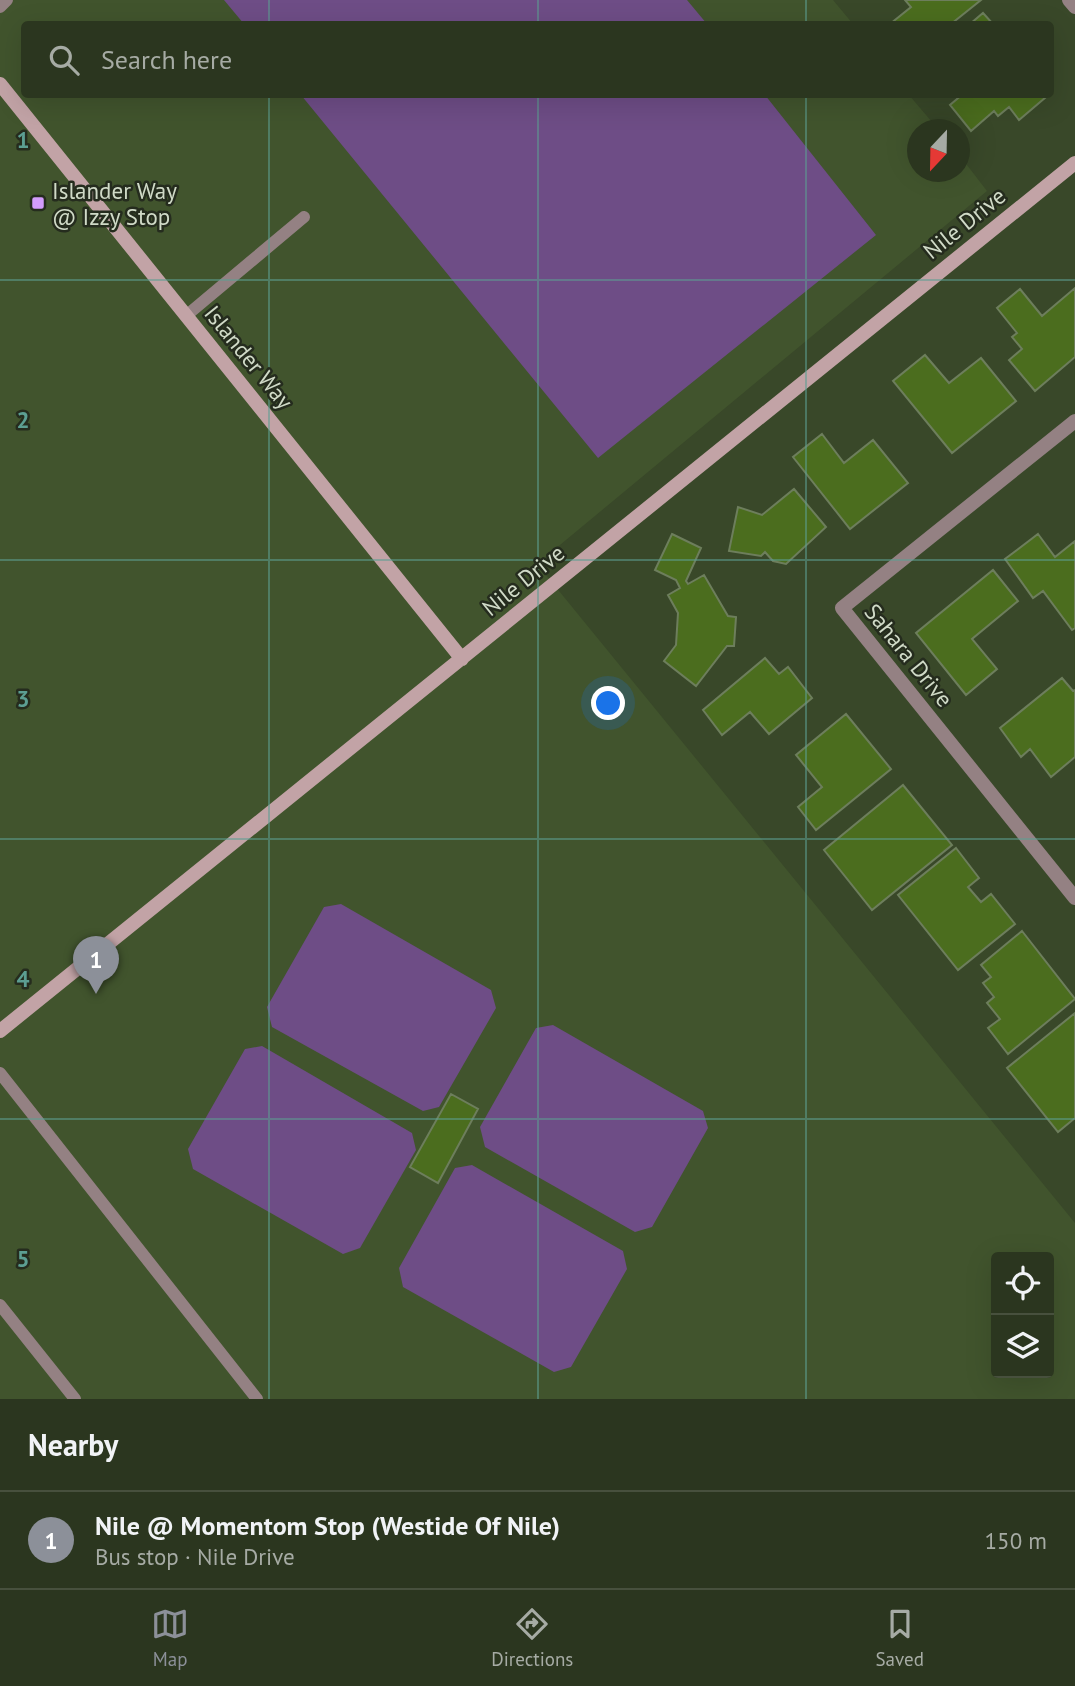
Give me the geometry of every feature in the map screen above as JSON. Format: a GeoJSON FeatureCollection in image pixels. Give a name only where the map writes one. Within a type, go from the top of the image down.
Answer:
{"type":"FeatureCollection","features":[{"type":"Feature","properties":{"kind":"main road","name":"Islander Way"},"geometry":{"type":"LineString","coordinates":[[0,84],[462,659]]}},
{"type":"Feature","properties":{"kind":"main road","name":"Nile Drive"},"geometry":{"type":"LineString","coordinates":[[0,1031],[1075,163]]}},
{"type":"Feature","properties":{"kind":"street"},"geometry":{"type":"LineString","coordinates":[[1069,0],[1075,7]]}},
{"type":"Feature","properties":{"kind":"street","name":"Sahara Drive"},"geometry":{"type":"LineString","coordinates":[[1075,421],[842,608],[1075,898]]}},
{"type":"Feature","properties":{"kind":"lane"},"geometry":{"type":"LineString","coordinates":[[0,7],[8,0]]}},
{"type":"Feature","properties":{"kind":"lane"},"geometry":{"type":"LineString","coordinates":[[187,315],[304,217]]}},
{"type":"Feature","properties":{"kind":"lane"},"geometry":{"type":"LineString","coordinates":[[0,1073],[257,1399]]}},
{"type":"Feature","properties":{"kind":"lane"},"geometry":{"type":"LineString","coordinates":[[0,1305],[75,1399]]}},
{"type":"Feature","properties":{"kind":"shaded area"},"geometry":{"type":"Polygon","coordinates":[[[0,0],[833,0],[850,21],[21,21],[21,98],[912,98],[929,119],[907,119],[907,182],[970,182],[970,169],[987,191],[537,564],[1075,1223],[1075,1399],[0,1399],[0,0]]]}},
{"type":"Feature","properties":{"kind":"shaded area"},"geometry":{"type":"Polygon","coordinates":[[[224,0],[687,0],[704,21],[242,21],[224,0]]]}},
{"type":"Feature","properties":{"kind":"shaded area"},"geometry":{"type":"Polygon","coordinates":[[[303,98],[767,98],[876,235],[598,458],[303,98]]]}},
{"type":"Feature","properties":{"kind":"shaded area"},"geometry":{"type":"Polygon","coordinates":[[[341,904],[491,990],[496,1008],[439,1107],[423,1111],[272,1027],[267,1007],[324,907],[341,904]]]}},
{"type":"Feature","properties":{"kind":"shaded area"},"geometry":{"type":"Polygon","coordinates":[[[553,1025],[703,1111],[708,1128],[652,1227],[635,1232],[485,1147],[480,1127],[536,1028],[553,1025]]]}},
{"type":"Feature","properties":{"kind":"shaded area"},"geometry":{"type":"Polygon","coordinates":[[[262,1046],[412,1133],[416,1150],[360,1248],[343,1254],[193,1169],[188,1149],[245,1049],[262,1046]]]}},
{"type":"Feature","properties":{"kind":"shaded area"},"geometry":{"type":"Polygon","coordinates":[[[472,1165],[623,1251],[627,1269],[571,1367],[554,1372],[403,1287],[399,1268],[455,1168],[472,1165]]]}},
{"type":"Feature","properties":{"kind":"building"},"geometry":{"type":"Polygon","coordinates":[[[905,0],[981,0],[955,21],[894,21],[911,7],[905,0]]]}},
{"type":"Feature","properties":{"kind":"building"},"geometry":{"type":"Polygon","coordinates":[[[983,13],[990,21],[974,21],[983,13]]]}},
{"type":"Feature","properties":{"kind":"building"},"geometry":{"type":"Polygon","coordinates":[[[958,98],[1045,98],[1019,120],[1009,107],[998,116],[994,111],[971,131],[970,119],[961,119],[950,105],[958,98]]]}},
{"type":"Feature","properties":{"kind":"building"},"geometry":{"type":"Polygon","coordinates":[[[1075,288],[1075,357],[1035,391],[1009,360],[1022,349],[1012,337],[1017,333],[997,308],[1020,289],[1042,316],[1075,288]]]}},
{"type":"Feature","properties":{"kind":"building"},"geometry":{"type":"Polygon","coordinates":[[[925,355],[949,383],[981,358],[1016,401],[952,453],[893,381],[925,355]]]}},
{"type":"Feature","properties":{"kind":"building"},"geometry":{"type":"Polygon","coordinates":[[[822,434],[844,463],[873,440],[908,483],[850,529],[793,457],[822,434]]]}},
{"type":"Feature","properties":{"kind":"building"},"geometry":{"type":"Polygon","coordinates":[[[794,489],[826,527],[786,564],[773,561],[765,552],[761,556],[729,551],[738,507],[762,515],[794,489]]]}},
{"type":"Feature","properties":{"kind":"building"},"geometry":{"type":"Polygon","coordinates":[[[672,534],[701,548],[686,581],[688,584],[704,575],[728,616],[736,617],[734,646],[727,646],[696,686],[664,661],[676,645],[678,613],[668,595],[680,588],[676,580],[655,570],[672,534]]]}},
{"type":"Feature","properties":{"kind":"building"},"geometry":{"type":"Polygon","coordinates":[[[1038,534],[1055,557],[1075,541],[1075,628],[1072,630],[1043,591],[1033,598],[1005,559],[1038,534]]]}},
{"type":"Feature","properties":{"kind":"building"},"geometry":{"type":"Polygon","coordinates":[[[993,570],[1018,601],[972,639],[997,669],[966,695],[916,633],[993,570]]]}},
{"type":"Feature","properties":{"kind":"building"},"geometry":{"type":"Polygon","coordinates":[[[765,658],[779,674],[788,667],[812,698],[769,734],[750,712],[722,735],[703,710],[765,658]]]}},
{"type":"Feature","properties":{"kind":"building"},"geometry":{"type":"Polygon","coordinates":[[[1062,678],[1075,690],[1075,757],[1051,777],[1030,749],[1021,757],[1000,728],[1062,678]]]}},
{"type":"Feature","properties":{"kind":"building"},"geometry":{"type":"Polygon","coordinates":[[[846,714],[891,769],[816,830],[798,807],[822,787],[796,755],[846,714]]]}},
{"type":"Feature","properties":{"kind":"building"},"geometry":{"type":"Polygon","coordinates":[[[903,785],[952,845],[872,910],[824,850],[903,785]]]}},
{"type":"Feature","properties":{"kind":"building"},"geometry":{"type":"Polygon","coordinates":[[[956,848],[979,878],[968,887],[981,902],[991,894],[1015,924],[958,970],[898,895],[956,848]]]}},
{"type":"Feature","properties":{"kind":"building"},"geometry":{"type":"Polygon","coordinates":[[[1022,931],[1075,999],[1008,1054],[988,1028],[1000,1019],[987,1003],[994,997],[983,983],[991,977],[981,965],[1022,931]]]}},
{"type":"Feature","properties":{"kind":"building"},"geometry":{"type":"Polygon","coordinates":[[[1075,1013],[1075,1118],[1058,1132],[1007,1068],[1075,1013]]]}},
{"type":"Feature","properties":{"kind":"building"},"geometry":{"type":"Polygon","coordinates":[[[451,1094],[478,1109],[438,1183],[410,1167],[451,1094]]]}},
{"type":"Feature","properties":{"kind":"place","name":"Islander Way @ Izzy Stop"},"geometry":{"type":"Point","coordinates":[38,203]}},
{"type":"Feature","properties":{"kind":"place","name":"Nile @ Momentom Stop (Westide Of Nile)"},"geometry":{"type":"Point","coordinates":[96,994]}}]}
